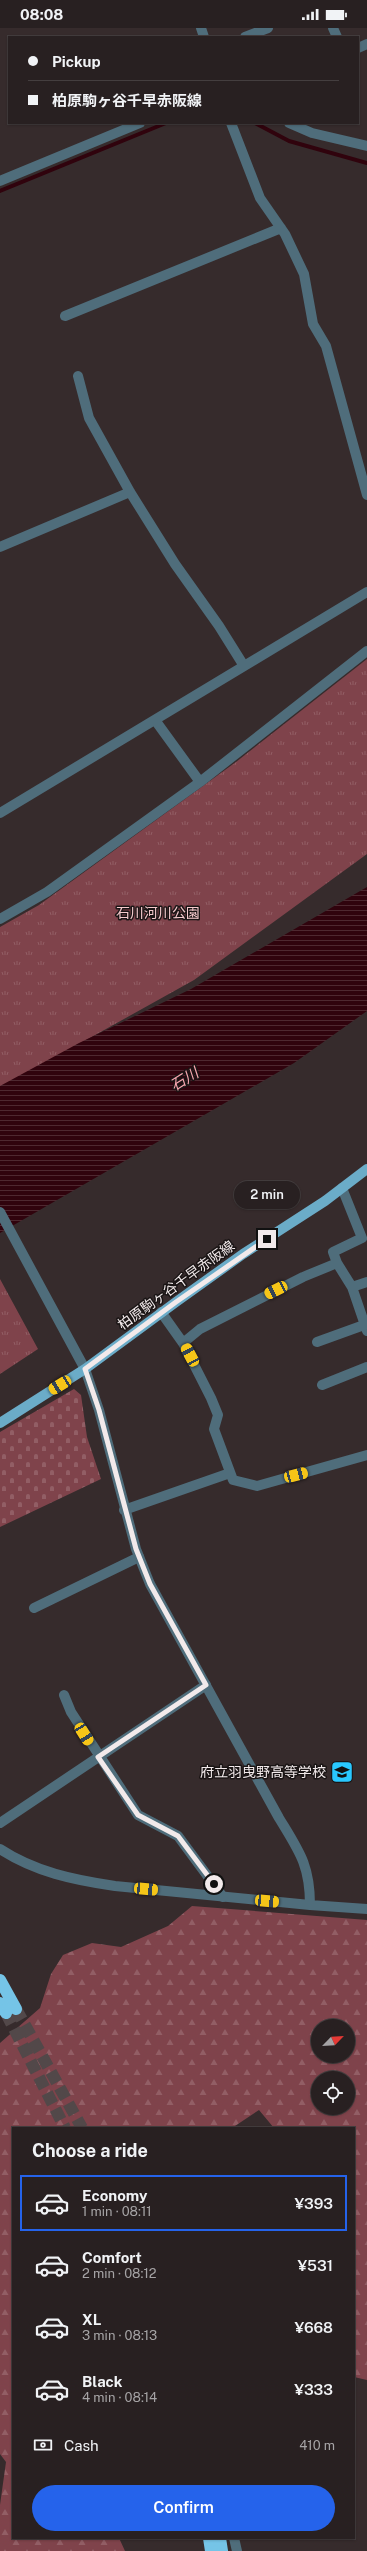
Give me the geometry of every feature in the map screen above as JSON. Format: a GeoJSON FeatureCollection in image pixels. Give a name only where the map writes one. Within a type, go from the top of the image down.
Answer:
{"type":"FeatureCollection","features":[{"type":"Feature","properties":{"kind":"highway"},"geometry":{"type":"LineString","coordinates":[[0,1980],[7,2009]]}},
{"type":"Feature","properties":{"kind":"highway"},"geometry":{"type":"LineString","coordinates":[[209,2539],[212,2551]]}},
{"type":"Feature","properties":{"kind":"highway"},"geometry":{"type":"LineString","coordinates":[[220,2539],[222,2551]]}},
{"type":"Feature","properties":{"kind":"main road","name":"柏原駒ヶ谷千早赤阪線"},"geometry":{"type":"LineString","coordinates":[[0,1423],[85,1369],[161,1312],[342,1188],[367,1169]]}},
{"type":"Feature","properties":{"kind":"street"},"geometry":{"type":"LineString","coordinates":[[248,36],[268,28]]}},
{"type":"Feature","properties":{"kind":"street"},"geometry":{"type":"LineString","coordinates":[[0,181],[138,124]]}},
{"type":"Feature","properties":{"kind":"street"},"geometry":{"type":"LineString","coordinates":[[231,124],[260,198],[281,228],[304,274],[313,324],[326,346],[367,495]]}},
{"type":"Feature","properties":{"kind":"street"},"geometry":{"type":"LineString","coordinates":[[291,124],[312,133],[367,146]]}},
{"type":"Feature","properties":{"kind":"street"},"geometry":{"type":"LineString","coordinates":[[65,316],[281,228]]}},
{"type":"Feature","properties":{"kind":"street"},"geometry":{"type":"LineString","coordinates":[[78,376],[89,418],[130,492],[175,564],[219,626],[244,666]]}},
{"type":"Feature","properties":{"kind":"street"},"geometry":{"type":"LineString","coordinates":[[0,547],[130,492]]}},
{"type":"Feature","properties":{"kind":"street"},"geometry":{"type":"LineString","coordinates":[[0,814],[367,592]]}},
{"type":"Feature","properties":{"kind":"street"},"geometry":{"type":"LineString","coordinates":[[0,919],[47,892],[200,782],[367,651]]}},
{"type":"Feature","properties":{"kind":"street"},"geometry":{"type":"LineString","coordinates":[[155,720],[200,782]]}},
{"type":"Feature","properties":{"kind":"street"},"geometry":{"type":"LineString","coordinates":[[317,1342],[366,1328],[352,1287],[337,1263],[333,1252],[362,1238],[342,1188]]}},
{"type":"Feature","properties":{"kind":"street"},"geometry":{"type":"LineString","coordinates":[[0,1212],[85,1369],[99,1410],[124,1510],[139,1557],[150,1584],[175,1633],[206,1685],[307,1866],[310,1905]]}},
{"type":"Feature","properties":{"kind":"street"},"geometry":{"type":"LineString","coordinates":[[184,1343],[200,1329],[303,1277],[337,1263]]}},
{"type":"Feature","properties":{"kind":"street"},"geometry":{"type":"LineString","coordinates":[[352,1287],[367,1282]]}},
{"type":"Feature","properties":{"kind":"street"},"geometry":{"type":"LineString","coordinates":[[161,1312],[184,1343],[218,1414],[214,1428],[233,1480],[257,1486],[367,1455]]}},
{"type":"Feature","properties":{"kind":"street"},"geometry":{"type":"LineString","coordinates":[[322,1385],[367,1367]]}},
{"type":"Feature","properties":{"kind":"street"},"geometry":{"type":"LineString","coordinates":[[124,1510],[230,1473]]}},
{"type":"Feature","properties":{"kind":"street"},"geometry":{"type":"LineString","coordinates":[[34,1608],[139,1557]]}},
{"type":"Feature","properties":{"kind":"street"},"geometry":{"type":"LineString","coordinates":[[0,1823],[206,1685]]}},
{"type":"Feature","properties":{"kind":"street"},"geometry":{"type":"LineString","coordinates":[[64,1695],[71,1712],[98,1757],[138,1815],[178,1836],[223,1897]]}},
{"type":"Feature","properties":{"kind":"street"},"geometry":{"type":"LineString","coordinates":[[0,1849],[17,1860],[49,1873],[84,1881],[115,1886],[223,1897],[367,1909]]}},
{"type":"Feature","properties":{"kind":"street"},"geometry":{"type":"LineString","coordinates":[[234,2539],[237,2551]]}},
{"type":"Feature","properties":{"kind":"green space","name":"石川河川公園"},"geometry":{"type":"Polygon","coordinates":[[[367,659],[367,854],[194,980],[0,1088],[0,927],[39,905],[236,762],[367,659]]]}},
{"type":"Feature","properties":{"kind":"green space"},"geometry":{"type":"Polygon","coordinates":[[[0,1279],[38,1349],[0,1374],[0,1279]]]}},
{"type":"Feature","properties":{"kind":"green space"},"geometry":{"type":"Polygon","coordinates":[[[74,1389],[81,1395],[87,1437],[101,1479],[0,1527],[0,1432],[74,1389]]]}},
{"type":"Feature","properties":{"kind":"green space"},"geometry":{"type":"Polygon","coordinates":[[[192,1906],[367,1920],[367,2380],[355,2377],[355,2127],[273,2127],[259,2110],[234,2127],[12,2127],[12,2539],[119,2539],[125,2551],[0,2551],[0,2505],[6,2462],[0,2454],[0,2043],[40,2008],[51,1974],[63,1955],[92,1943],[121,1947],[168,1926],[192,1906]]]}},
{"type":"Feature","properties":{"kind":"water","name":"石川"},"geometry":{"type":"Polygon","coordinates":[[[367,887],[367,1011],[294,1063],[0,1233],[0,1086],[79,1043],[191,989],[367,887]]]}},
{"type":"Feature","properties":{"kind":"waterway"},"geometry":{"type":"LineString","coordinates":[[0,191],[164,124]]}},
{"type":"Feature","properties":{"kind":"waterway"},"geometry":{"type":"LineString","coordinates":[[257,124],[289,141],[367,163]]}},
{"type":"Feature","properties":{"kind":"tunnel"},"geometry":{"type":"LineString","coordinates":[[16,2009],[81,2127]]}},
{"type":"Feature","properties":{"kind":"tunnel"},"geometry":{"type":"LineString","coordinates":[[6,2013],[64,2127]]}},
{"type":"Feature","properties":{"kind":"place","name":"府立羽曳野高等学校"},"geometry":{"type":"Point","coordinates":[342,1772]}},
{"type":"Feature","properties":{"kind":"route"},"geometry":{"type":"LineString","coordinates":[[214,1884],[178,1836],[138,1815],[98,1757],[206,1685],[175,1633],[150,1584],[136,1549],[124,1510],[99,1410],[85,1369],[243,1254],[267,1239]]}}]}
